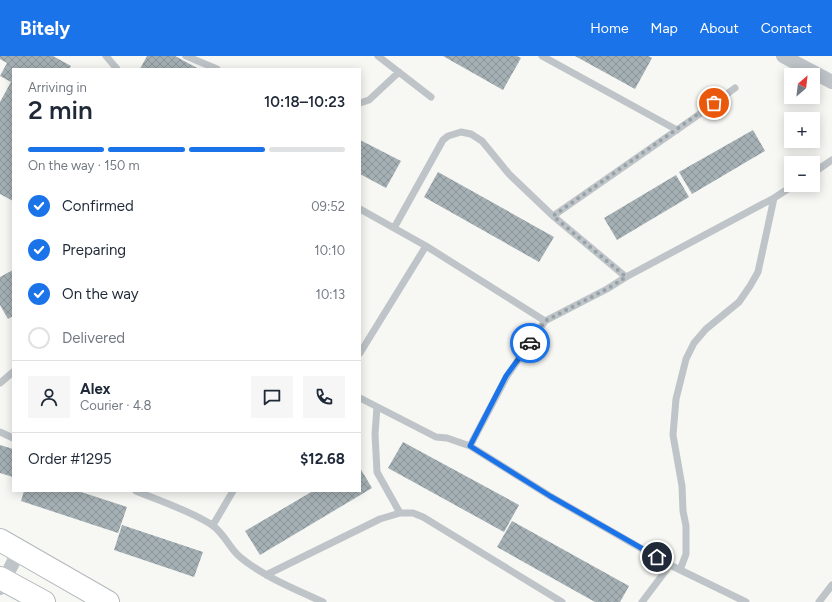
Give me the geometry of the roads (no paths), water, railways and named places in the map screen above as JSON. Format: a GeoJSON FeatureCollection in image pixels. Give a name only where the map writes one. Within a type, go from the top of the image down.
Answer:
{"type":"FeatureCollection","features":[{"type":"Feature","properties":{"kind":"main road"},"geometry":{"type":"LineString","coordinates":[[0,539],[108,602]]}},
{"type":"Feature","properties":{"kind":"main road"},"geometry":{"type":"LineString","coordinates":[[1,582],[44,602]]}},
{"type":"Feature","properties":{"kind":"street"},"geometry":{"type":"LineString","coordinates":[[783,56],[832,82]]}},
{"type":"Feature","properties":{"kind":"street"},"geometry":{"type":"LineString","coordinates":[[1,582],[20,551]]}},
{"type":"Feature","properties":{"kind":"lane"},"geometry":{"type":"LineString","coordinates":[[106,56],[110,66]]}},
{"type":"Feature","properties":{"kind":"lane"},"geometry":{"type":"LineString","coordinates":[[186,56],[214,68]]}},
{"type":"Feature","properties":{"kind":"lane"},"geometry":{"type":"LineString","coordinates":[[378,56],[431,97]]}},
{"type":"Feature","properties":{"kind":"lane"},"geometry":{"type":"LineString","coordinates":[[542,56],[677,130]]}},
{"type":"Feature","properties":{"kind":"lane"},"geometry":{"type":"LineString","coordinates":[[361,103],[369,100],[399,72]]}},
{"type":"Feature","properties":{"kind":"lane"},"geometry":{"type":"LineString","coordinates":[[553,216],[735,88]]}},
{"type":"Feature","properties":{"kind":"lane"},"geometry":{"type":"LineString","coordinates":[[394,228],[443,140],[448,136],[460,132],[471,134],[482,141],[509,174],[553,216],[626,277]]}},
{"type":"Feature","properties":{"kind":"lane"},"geometry":{"type":"LineString","coordinates":[[820,168],[832,160]]}},
{"type":"Feature","properties":{"kind":"lane"},"geometry":{"type":"LineString","coordinates":[[470,446],[506,376],[545,321],[607,289],[626,277],[784,192]]}},
{"type":"Feature","properties":{"kind":"lane"},"geometry":{"type":"LineString","coordinates":[[680,570],[686,554],[686,526],[683,511],[682,486],[673,435],[676,399],[684,366],[694,344],[706,328],[740,302],[758,272],[774,198]]}},
{"type":"Feature","properties":{"kind":"lane"},"geometry":{"type":"LineString","coordinates":[[361,210],[426,246],[545,321]]}},
{"type":"Feature","properties":{"kind":"lane"},"geometry":{"type":"LineString","coordinates":[[361,351],[426,246]]}},
{"type":"Feature","properties":{"kind":"lane"},"geometry":{"type":"LineString","coordinates":[[0,383],[12,373]]}},
{"type":"Feature","properties":{"kind":"lane"},"geometry":{"type":"LineString","coordinates":[[361,399],[436,437],[447,438],[470,446],[550,496],[670,565],[746,602]]}},
{"type":"Feature","properties":{"kind":"lane"},"geometry":{"type":"LineString","coordinates":[[377,407],[375,434],[377,472],[400,513]]}},
{"type":"Feature","properties":{"kind":"lane"},"geometry":{"type":"LineString","coordinates":[[0,432],[12,438]]}},
{"type":"Feature","properties":{"kind":"lane"},"geometry":{"type":"LineString","coordinates":[[138,492],[197,516],[213,525],[224,536],[238,556],[266,575],[323,602]]}},
{"type":"Feature","properties":{"kind":"lane"},"geometry":{"type":"LineString","coordinates":[[213,525],[232,492]]}},
{"type":"Feature","properties":{"kind":"lane"},"geometry":{"type":"LineString","coordinates":[[266,575],[380,519],[400,513],[413,513],[423,517],[562,602]]}},
{"type":"Feature","properties":{"kind":"lane"},"geometry":{"type":"LineString","coordinates":[[642,602],[670,565]]}},
{"type":"Feature","properties":{"kind":"lane"},"geometry":{"type":"LineString","coordinates":[[819,602],[832,585]]}}]}
